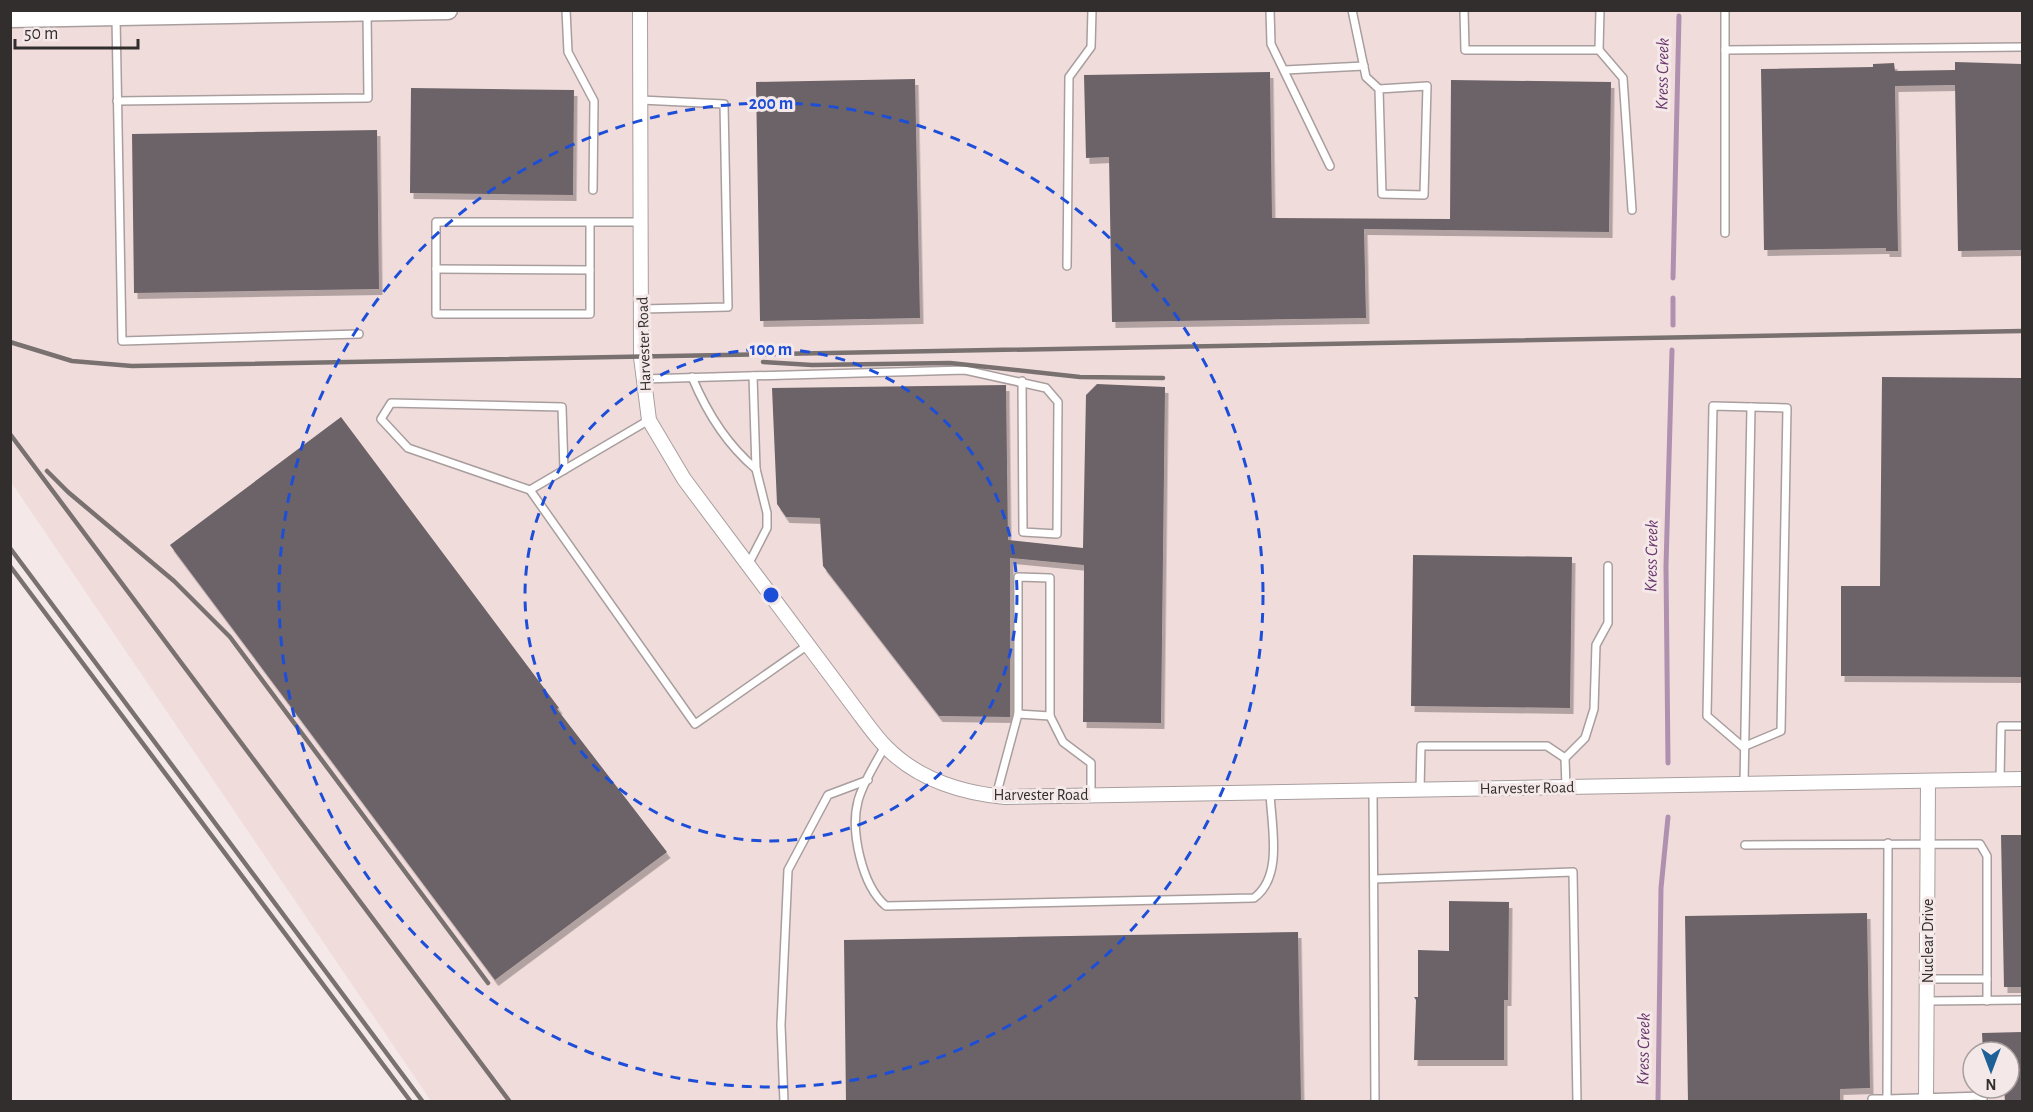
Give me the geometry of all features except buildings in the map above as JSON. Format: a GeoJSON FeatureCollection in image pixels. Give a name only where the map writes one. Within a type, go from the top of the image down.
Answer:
{"type":"FeatureCollection","features":[{"type":"Feature","properties":{"kind":"street"},"geometry":{"type":"LineString","coordinates":[[10,18],[448,10]]}},
{"type":"Feature","properties":{"kind":"street","name":"Harvester Road"},"geometry":{"type":"LineString","coordinates":[[640,10],[643,379],[649,420],[684,479],[885,746],[916,770],[940,783],[964,791],[996,796],[2022,779]]}},
{"type":"Feature","properties":{"kind":"street","name":"Nuclear Drive"},"geometry":{"type":"LineString","coordinates":[[1926,1100],[1928,781]]}},
{"type":"Feature","properties":{"kind":"lane"},"geometry":{"type":"LineString","coordinates":[[566,10],[568,52],[594,101],[593,190]]}},
{"type":"Feature","properties":{"kind":"lane"},"geometry":{"type":"LineString","coordinates":[[1067,266],[1069,77],[1091,46],[1092,10]]}},
{"type":"Feature","properties":{"kind":"lane"},"geometry":{"type":"LineString","coordinates":[[1270,10],[1271,44],[1330,166]]}},
{"type":"Feature","properties":{"kind":"lane"},"geometry":{"type":"LineString","coordinates":[[1352,10],[1366,77],[1379,89],[1382,194],[1425,195],[1427,86],[1379,89]]}},
{"type":"Feature","properties":{"kind":"lane"},"geometry":{"type":"LineString","coordinates":[[1464,10],[1465,50],[1599,50]]}},
{"type":"Feature","properties":{"kind":"lane"},"geometry":{"type":"LineString","coordinates":[[1600,10],[1599,50],[1623,78],[1632,210]]}},
{"type":"Feature","properties":{"kind":"lane"},"geometry":{"type":"LineString","coordinates":[[1725,10],[1725,233]]}},
{"type":"Feature","properties":{"kind":"lane"},"geometry":{"type":"LineString","coordinates":[[117,102],[368,98],[367,12]]}},
{"type":"Feature","properties":{"kind":"lane"},"geometry":{"type":"LineString","coordinates":[[116,16],[122,341],[359,334]]}},
{"type":"Feature","properties":{"kind":"lane"},"geometry":{"type":"LineString","coordinates":[[1725,50],[2022,46]]}},
{"type":"Feature","properties":{"kind":"lane"},"geometry":{"type":"LineString","coordinates":[[1285,70],[1364,66]]}},
{"type":"Feature","properties":{"kind":"lane"},"geometry":{"type":"LineString","coordinates":[[640,100],[724,104],[728,307],[642,309]]}},
{"type":"Feature","properties":{"kind":"lane"},"geometry":{"type":"LineString","coordinates":[[590,222],[590,314],[436,314],[436,222],[590,222],[641,222]]}},
{"type":"Feature","properties":{"kind":"lane"},"geometry":{"type":"LineString","coordinates":[[436,269],[590,270]]}},
{"type":"Feature","properties":{"kind":"lane"},"geometry":{"type":"LineString","coordinates":[[643,379],[965,370],[1022,381],[1047,388],[1058,402],[1057,534],[1023,532],[1022,381]]}},
{"type":"Feature","properties":{"kind":"lane"},"geometry":{"type":"LineString","coordinates":[[749,563],[767,528],[767,513],[756,469],[753,376]]}},
{"type":"Feature","properties":{"kind":"lane"},"geometry":{"type":"LineString","coordinates":[[692,377],[703,403],[733,449],[756,469]]}},
{"type":"Feature","properties":{"kind":"lane"},"geometry":{"type":"LineString","coordinates":[[564,470],[562,407],[391,403],[381,419],[408,448],[530,490],[695,724],[808,645]]}},
{"type":"Feature","properties":{"kind":"lane"},"geometry":{"type":"LineString","coordinates":[[1713,406],[1787,408],[1781,730],[1743,747],[1707,716],[1713,406]]}},
{"type":"Feature","properties":{"kind":"lane"},"geometry":{"type":"LineString","coordinates":[[1744,784],[1750,407]]}},
{"type":"Feature","properties":{"kind":"lane"},"geometry":{"type":"LineString","coordinates":[[530,490],[649,420]]}},
{"type":"Feature","properties":{"kind":"lane"},"geometry":{"type":"LineString","coordinates":[[1566,787],[1565,758],[1585,738],[1594,709],[1596,645],[1608,623],[1608,566]]}},
{"type":"Feature","properties":{"kind":"lane"},"geometry":{"type":"LineString","coordinates":[[996,796],[1018,714],[1018,577],[1050,578],[1050,716],[1064,742],[1091,763],[1091,796]]}},
{"type":"Feature","properties":{"kind":"lane"},"geometry":{"type":"LineString","coordinates":[[1018,714],[1050,716]]}},
{"type":"Feature","properties":{"kind":"lane"},"geometry":{"type":"LineString","coordinates":[[2000,779],[2001,726],[2022,726]]}},
{"type":"Feature","properties":{"kind":"lane"},"geometry":{"type":"LineString","coordinates":[[885,746],[858,801],[859,855],[875,897],[886,906],[1254,898],[1265,890],[1272,874],[1270,792]]}},
{"type":"Feature","properties":{"kind":"lane"},"geometry":{"type":"LineString","coordinates":[[1420,790],[1421,746],[1548,746],[1565,758]]}},
{"type":"Feature","properties":{"kind":"lane"},"geometry":{"type":"LineString","coordinates":[[784,1101],[781,1025],[788,870],[828,795],[868,780]]}},
{"type":"Feature","properties":{"kind":"lane"},"geometry":{"type":"LineString","coordinates":[[1373,791],[1375,1101]]}},
{"type":"Feature","properties":{"kind":"lane"},"geometry":{"type":"LineString","coordinates":[[1887,1099],[1888,843]]}},
{"type":"Feature","properties":{"kind":"lane"},"geometry":{"type":"LineString","coordinates":[[1745,844],[1980,844],[1987,856],[1987,1001]]}},
{"type":"Feature","properties":{"kind":"lane"},"geometry":{"type":"LineString","coordinates":[[1374,879],[1573,872],[1577,1101]]}},
{"type":"Feature","properties":{"kind":"lane"},"geometry":{"type":"LineString","coordinates":[[1928,979],[1987,979]]}},
{"type":"Feature","properties":{"kind":"lane"},"geometry":{"type":"LineString","coordinates":[[1928,1001],[2022,1000]]}},
{"type":"Feature","properties":{"kind":"lane"},"geometry":{"type":"LineString","coordinates":[[1872,1101],[1872,1099],[1961,1099]]}},
{"type":"Feature","properties":{"kind":"shaded area"},"geometry":{"type":"Polygon","coordinates":[[[10,11],[2022,11],[2022,1101],[431,1101],[11,482],[10,11]]]}},
{"type":"Feature","properties":{"kind":"waterway","name":"Kress Creek"},"geometry":{"type":"LineString","coordinates":[[1673,278],[1679,16]]}},
{"type":"Feature","properties":{"kind":"waterway","name":"Kress Creek"},"geometry":{"type":"LineString","coordinates":[[1673,298],[1673,325]]}},
{"type":"Feature","properties":{"kind":"waterway","name":"Kress Creek"},"geometry":{"type":"LineString","coordinates":[[1668,763],[1666,567],[1672,350]]}},
{"type":"Feature","properties":{"kind":"waterway","name":"Kress Creek"},"geometry":{"type":"LineString","coordinates":[[1658,1102],[1661,888],[1668,817]]}},
{"type":"Feature","properties":{"kind":"railway"},"geometry":{"type":"LineString","coordinates":[[10,342],[72,361],[132,366],[2022,331]]}},
{"type":"Feature","properties":{"kind":"railway"},"geometry":{"type":"LineString","coordinates":[[763,362],[812,365],[950,363],[1080,377],[1163,378]]}},
{"type":"Feature","properties":{"kind":"railway"},"geometry":{"type":"LineString","coordinates":[[10,434],[510,1102]]}},
{"type":"Feature","properties":{"kind":"railway"},"geometry":{"type":"LineString","coordinates":[[47,471],[68,492],[174,581],[230,637],[488,983]]}},
{"type":"Feature","properties":{"kind":"railway"},"geometry":{"type":"LineString","coordinates":[[10,548],[423,1102]]}},
{"type":"Feature","properties":{"kind":"railway"},"geometry":{"type":"LineString","coordinates":[[10,566],[411,1102]]}}]}
